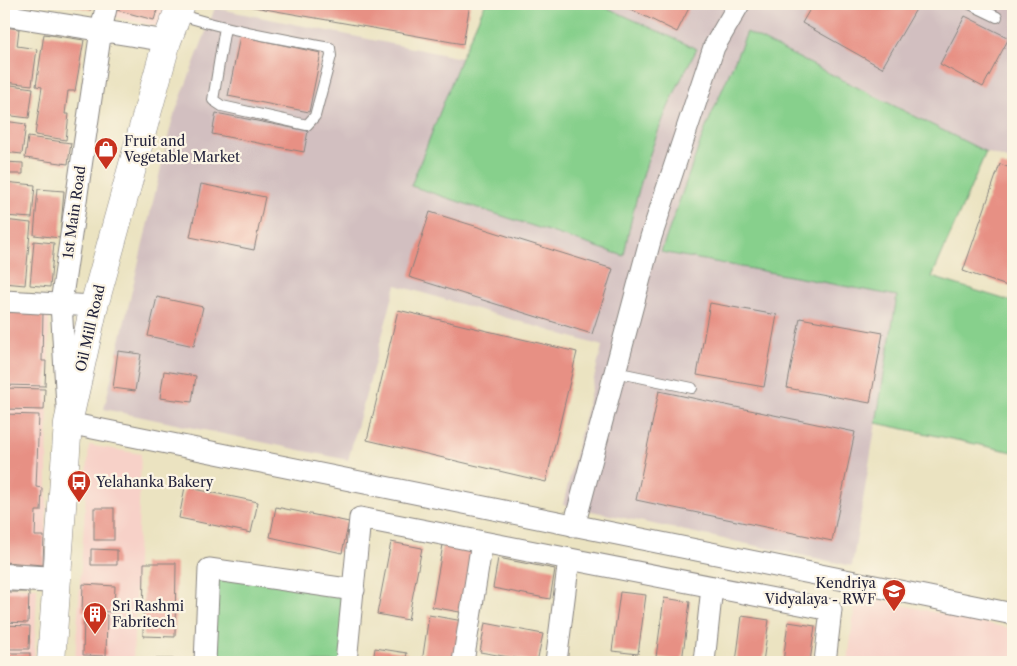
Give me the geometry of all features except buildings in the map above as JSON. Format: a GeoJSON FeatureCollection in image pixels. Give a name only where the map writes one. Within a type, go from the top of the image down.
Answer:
{"type":"FeatureCollection","features":[{"type":"Feature","properties":{"kind":"main road","name":"Oil Mill Road"},"geometry":{"type":"LineString","coordinates":[[51,662],[68,423],[94,306],[167,41],[179,9]]}},
{"type":"Feature","properties":{"kind":"street","name":"1st Main Road"},"geometry":{"type":"LineString","coordinates":[[68,423],[61,303],[101,30],[107,4]]}},
{"type":"Feature","properties":{"kind":"street"},"geometry":{"type":"LineString","coordinates":[[574,526],[650,237],[711,56],[738,4]]}},
{"type":"Feature","properties":{"kind":"street"},"geometry":{"type":"LineString","coordinates":[[4,15],[167,41]]}},
{"type":"Feature","properties":{"kind":"street"},"geometry":{"type":"LineString","coordinates":[[4,301],[94,306]]}},
{"type":"Feature","properties":{"kind":"street"},"geometry":{"type":"LineString","coordinates":[[68,423],[1013,614]]}},
{"type":"Feature","properties":{"kind":"street"},"geometry":{"type":"LineString","coordinates":[[346,662],[360,518],[831,610],[825,662]]}},
{"type":"Feature","properties":{"kind":"street"},"geometry":{"type":"LineString","coordinates":[[463,662],[482,542]]}},
{"type":"Feature","properties":{"kind":"street"},"geometry":{"type":"LineString","coordinates":[[556,662],[569,559]]}},
{"type":"Feature","properties":{"kind":"street"},"geometry":{"type":"LineString","coordinates":[[205,662],[209,570],[354,590]]}},
{"type":"Feature","properties":{"kind":"street"},"geometry":{"type":"LineString","coordinates":[[4,577],[56,580]]}},
{"type":"Feature","properties":{"kind":"street"},"geometry":{"type":"LineString","coordinates":[[704,662],[712,587]]}},
{"type":"Feature","properties":{"kind":"lane"},"geometry":{"type":"LineString","coordinates":[[970,4],[996,17]]}},
{"type":"Feature","properties":{"kind":"lane"},"geometry":{"type":"LineString","coordinates":[[179,9],[225,27],[330,48],[331,56],[315,116],[307,125],[222,106],[213,100],[225,27]]}},
{"type":"Feature","properties":{"kind":"lane"},"geometry":{"type":"LineString","coordinates":[[615,372],[692,388]]}},
{"type":"Feature","properties":{"kind":"shaded area"},"geometry":{"type":"Polygon","coordinates":[[[110,4],[168,4],[159,27],[107,15],[110,4]]]}},
{"type":"Feature","properties":{"kind":"shaded area"},"geometry":{"type":"Polygon","coordinates":[[[485,4],[1013,4],[1013,161],[986,152],[932,277],[1013,302],[1013,452],[876,423],[852,566],[563,505],[602,346],[396,285],[348,460],[104,409],[172,121],[215,8],[461,58],[485,4]]]}},
{"type":"Feature","properties":{"kind":"shaded area"},"geometry":{"type":"Polygon","coordinates":[[[4,307],[49,308],[46,568],[4,566],[4,307]]]}},
{"type":"Feature","properties":{"kind":"shaded area"},"geometry":{"type":"Polygon","coordinates":[[[89,445],[141,454],[133,662],[75,662],[89,445]]]}},
{"type":"Feature","properties":{"kind":"shaded area"},"geometry":{"type":"Polygon","coordinates":[[[4,586],[37,588],[34,662],[4,662],[4,586]]]}},
{"type":"Feature","properties":{"kind":"shaded area","name":"Kendriya Vidyalaya - RWF"},"geometry":{"type":"Polygon","coordinates":[[[856,595],[1013,629],[1013,662],[848,662],[856,595]]]}},
{"type":"Feature","properties":{"kind":"green space"},"geometry":{"type":"Polygon","coordinates":[[[485,4],[599,4],[697,49],[661,124],[643,175],[624,256],[411,186],[461,58],[485,4]]]}},
{"type":"Feature","properties":{"kind":"green space"},"geometry":{"type":"Polygon","coordinates":[[[747,32],[986,152],[932,277],[1013,302],[1013,452],[876,423],[897,296],[661,252],[704,132],[747,32]]]}},
{"type":"Feature","properties":{"kind":"green space"},"geometry":{"type":"Polygon","coordinates":[[[209,569],[354,590],[346,662],[205,662],[209,569]]]}},
{"type":"Feature","properties":{"kind":"place","name":"Fruit and Vegetable Market"},"geometry":{"type":"Point","coordinates":[106,170]}},
{"type":"Feature","properties":{"kind":"place","name":"Yelahanka Bakery"},"geometry":{"type":"Point","coordinates":[79,503]}},
{"type":"Feature","properties":{"kind":"place","name":"Kendriya Vidyalaya - RWF"},"geometry":{"type":"Point","coordinates":[894,612]}},
{"type":"Feature","properties":{"kind":"place","name":"Sri Rashmi Fabritech"},"geometry":{"type":"Point","coordinates":[95,635]}}]}
